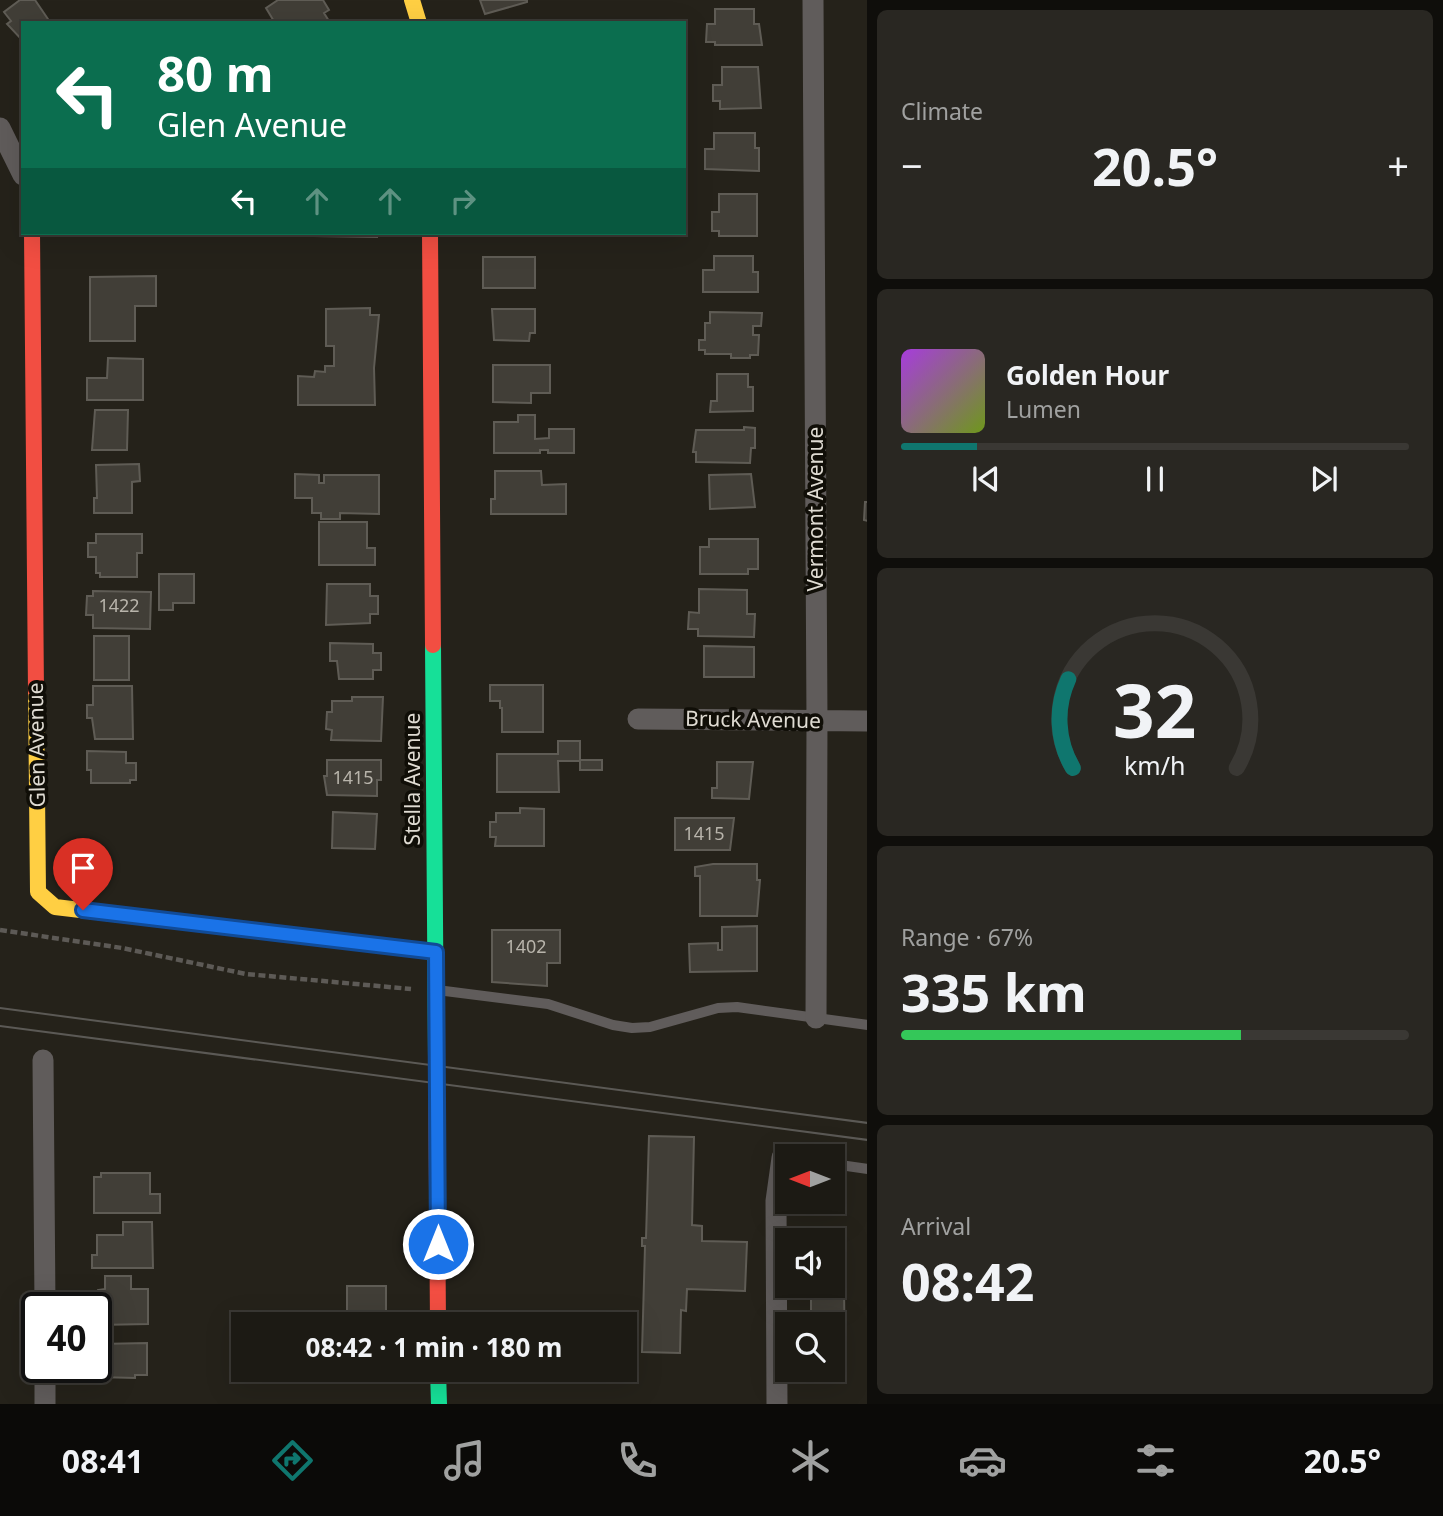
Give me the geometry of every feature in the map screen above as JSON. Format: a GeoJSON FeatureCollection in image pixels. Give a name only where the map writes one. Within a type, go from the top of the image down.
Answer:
{"type":"FeatureCollection","features":[{"type":"Feature","properties":{"kind":"street"},"geometry":{"type":"LineString","coordinates":[[412,0],[418,21]]}},
{"type":"Feature","properties":{"kind":"street","name":"Vermont Avenue"},"geometry":{"type":"LineString","coordinates":[[813,0],[816,1018]]}},
{"type":"Feature","properties":{"kind":"street"},"geometry":{"type":"LineString","coordinates":[[0,128],[21,171]]}},
{"type":"Feature","properties":{"kind":"street","name":"Glen Avenue"},"geometry":{"type":"LineString","coordinates":[[32,235],[38,892],[55,907],[436,952]]}},
{"type":"Feature","properties":{"kind":"street","name":"Stella Avenue"},"geometry":{"type":"LineString","coordinates":[[430,235],[438,1312]]}},
{"type":"Feature","properties":{"kind":"street","name":"Bruck Avenue"},"geometry":{"type":"LineString","coordinates":[[639,719],[867,721]]}},
{"type":"Feature","properties":{"kind":"street"},"geometry":{"type":"LineString","coordinates":[[43,1060],[45,1292]]}},
{"type":"Feature","properties":{"kind":"street"},"geometry":{"type":"LineString","coordinates":[[776,1214],[777,1404]]}},
{"type":"Feature","properties":{"kind":"street"},"geometry":{"type":"LineString","coordinates":[[439,1382],[439,1404]]}},
{"type":"Feature","properties":{"kind":"street"},"geometry":{"type":"LineString","coordinates":[[45,1383],[45,1404]]}},
{"type":"Feature","properties":{"kind":"lane"},"geometry":{"type":"LineString","coordinates":[[436,990],[548,1004],[613,1025],[632,1028],[650,1027],[737,1007],[867,1025]]}},
{"type":"Feature","properties":{"kind":"lane"},"geometry":{"type":"LineString","coordinates":[[845,1166],[867,1169]]}},
{"type":"Feature","properties":{"kind":"path"},"geometry":{"type":"LineString","coordinates":[[0,930],[122,948],[246,974],[436,990]]}},
{"type":"Feature","properties":{"kind":"building"},"geometry":{"type":"Polygon","coordinates":[[[20,0],[35,0],[49,21],[21,21],[21,39],[7,24],[11,21],[4,12],[20,0]]]}},
{"type":"Feature","properties":{"kind":"building"},"geometry":{"type":"Polygon","coordinates":[[[278,0],[323,0],[329,10],[324,13],[329,21],[274,21],[266,8],[278,0]]]}},
{"type":"Feature","properties":{"kind":"building"},"geometry":{"type":"Polygon","coordinates":[[[480,0],[527,0],[527,2],[485,14],[480,0]]]}},
{"type":"Feature","properties":{"kind":"building"},"geometry":{"type":"Polygon","coordinates":[[[715,9],[754,9],[754,24],[759,24],[762,45],[715,45],[715,42],[706,42],[707,24],[715,24],[715,9]]]}},
{"type":"Feature","properties":{"kind":"building"},"geometry":{"type":"Polygon","coordinates":[[[722,67],[758,67],[761,108],[720,109],[720,101],[713,101],[713,85],[722,85],[722,67]]]}},
{"type":"Feature","properties":{"kind":"building"},"geometry":{"type":"Polygon","coordinates":[[[714,133],[755,133],[755,148],[759,148],[759,171],[705,169],[705,149],[714,149],[714,133]]]}},
{"type":"Feature","properties":{"kind":"building"},"geometry":{"type":"Polygon","coordinates":[[[719,194],[757,194],[757,236],[719,236],[719,231],[712,231],[712,212],[719,212],[719,194]]]}},
{"type":"Feature","properties":{"kind":"building"},"geometry":{"type":"Polygon","coordinates":[[[377,235],[377,237],[314,236],[377,235]]]}},
{"type":"Feature","properties":{"kind":"building"},"geometry":{"type":"Polygon","coordinates":[[[714,256],[753,256],[753,272],[758,272],[758,292],[703,292],[703,270],[714,270],[714,256]]]}},
{"type":"Feature","properties":{"kind":"building"},"geometry":{"type":"Polygon","coordinates":[[[483,257],[535,257],[535,288],[483,288],[483,257]]]}},
{"type":"Feature","properties":{"kind":"building"},"geometry":{"type":"Polygon","coordinates":[[[156,276],[156,306],[135,306],[135,341],[90,341],[90,277],[156,276]]]}},
{"type":"Feature","properties":{"kind":"building"},"geometry":{"type":"Polygon","coordinates":[[[370,308],[370,315],[379,315],[374,368],[375,405],[298,405],[298,376],[314,377],[315,371],[325,372],[325,366],[334,366],[334,346],[326,346],[326,309],[370,308]]]}},
{"type":"Feature","properties":{"kind":"building"},"geometry":{"type":"Polygon","coordinates":[[[492,309],[535,309],[535,333],[530,333],[529,341],[494,340],[492,309]]]}},
{"type":"Feature","properties":{"kind":"building"},"geometry":{"type":"Polygon","coordinates":[[[710,312],[762,313],[761,326],[753,326],[753,335],[759,335],[758,355],[731,358],[731,354],[705,354],[705,350],[699,350],[699,340],[705,340],[705,323],[710,323],[710,312]]]}},
{"type":"Feature","properties":{"kind":"building"},"geometry":{"type":"Polygon","coordinates":[[[108,358],[143,359],[143,400],[87,400],[87,378],[107,378],[108,358]]]}},
{"type":"Feature","properties":{"kind":"building"},"geometry":{"type":"Polygon","coordinates":[[[493,365],[550,365],[550,393],[531,393],[531,403],[493,402],[493,365]]]}},
{"type":"Feature","properties":{"kind":"building"},"geometry":{"type":"Polygon","coordinates":[[[717,374],[748,374],[748,387],[753,387],[753,411],[710,412],[711,401],[717,401],[717,374]]]}},
{"type":"Feature","properties":{"kind":"building"},"geometry":{"type":"Polygon","coordinates":[[[95,410],[128,410],[127,450],[92,450],[95,410]]]}},
{"type":"Feature","properties":{"kind":"building"},"geometry":{"type":"Polygon","coordinates":[[[518,415],[535,415],[535,439],[549,438],[549,429],[574,429],[574,453],[548,453],[548,450],[540,450],[540,453],[494,453],[494,422],[518,422],[518,415]]]}},
{"type":"Feature","properties":{"kind":"building"},"geometry":{"type":"Polygon","coordinates":[[[744,427],[755,428],[755,448],[751,448],[750,463],[696,462],[696,452],[693,452],[696,430],[744,430],[744,427]]]}},
{"type":"Feature","properties":{"kind":"building"},"geometry":{"type":"Polygon","coordinates":[[[139,464],[140,481],[132,482],[132,513],[94,513],[94,498],[97,498],[96,465],[139,464]]]}},
{"type":"Feature","properties":{"kind":"building"},"geometry":{"type":"Polygon","coordinates":[[[495,471],[541,471],[542,485],[566,484],[566,514],[491,514],[491,499],[495,499],[495,471]]]}},
{"type":"Feature","properties":{"kind":"building"},"geometry":{"type":"Polygon","coordinates":[[[295,474],[319,475],[319,483],[324,483],[324,475],[379,475],[379,514],[340,513],[340,519],[321,519],[321,513],[312,513],[312,498],[295,498],[295,474]]]}},
{"type":"Feature","properties":{"kind":"building"},"geometry":{"type":"Polygon","coordinates":[[[751,474],[755,507],[710,509],[709,475],[751,474]]]}},
{"type":"Feature","properties":{"kind":"building"},"geometry":{"type":"Polygon","coordinates":[[[865,502],[867,502],[867,521],[864,520],[865,502]]]}},
{"type":"Feature","properties":{"kind":"building"},"geometry":{"type":"Polygon","coordinates":[[[319,522],[367,522],[367,548],[375,548],[375,565],[319,565],[319,522]]]}},
{"type":"Feature","properties":{"kind":"building"},"geometry":{"type":"Polygon","coordinates":[[[96,534],[142,534],[142,553],[137,553],[137,577],[100,577],[100,573],[96,573],[96,557],[88,557],[88,543],[96,543],[96,534]]]}},
{"type":"Feature","properties":{"kind":"building"},"geometry":{"type":"Polygon","coordinates":[[[709,539],[758,539],[758,569],[748,569],[748,574],[700,574],[700,547],[709,547],[709,539]]]}},
{"type":"Feature","properties":{"kind":"building"},"geometry":{"type":"Polygon","coordinates":[[[159,574],[194,574],[194,603],[173,603],[173,610],[159,610],[159,574]]]}},
{"type":"Feature","properties":{"kind":"building"},"geometry":{"type":"Polygon","coordinates":[[[327,584],[370,584],[370,596],[378,596],[378,614],[370,614],[370,623],[326,625],[327,584]]]}},
{"type":"Feature","properties":{"kind":"building"},"geometry":{"type":"Polygon","coordinates":[[[699,589],[747,590],[747,614],[755,614],[754,637],[698,636],[698,629],[688,629],[689,612],[699,613],[699,589]]]}},
{"type":"Feature","properties":{"kind":"building"},"geometry":{"type":"Polygon","coordinates":[[[93,591],[151,592],[150,629],[93,628],[93,615],[86,615],[87,596],[93,596],[93,591]]]}},
{"type":"Feature","properties":{"kind":"building"},"geometry":{"type":"Polygon","coordinates":[[[94,636],[129,636],[129,680],[94,680],[94,636]]]}},
{"type":"Feature","properties":{"kind":"building"},"geometry":{"type":"Polygon","coordinates":[[[330,643],[373,644],[373,653],[381,653],[381,670],[373,670],[373,679],[339,679],[337,661],[330,661],[330,643]]]}},
{"type":"Feature","properties":{"kind":"building"},"geometry":{"type":"Polygon","coordinates":[[[704,646],[754,647],[754,677],[704,677],[704,646]]]}},
{"type":"Feature","properties":{"kind":"building"},"geometry":{"type":"Polygon","coordinates":[[[490,685],[543,685],[543,732],[502,732],[502,708],[500,701],[490,701],[490,685]]]}},
{"type":"Feature","properties":{"kind":"building"},"geometry":{"type":"Polygon","coordinates":[[[93,686],[132,686],[133,739],[95,739],[92,718],[87,718],[87,705],[93,705],[93,686]]]}},
{"type":"Feature","properties":{"kind":"building"},"geometry":{"type":"Polygon","coordinates":[[[352,697],[383,697],[381,741],[331,740],[332,730],[326,729],[327,712],[332,712],[332,701],[352,701],[352,697]]]}},
{"type":"Feature","properties":{"kind":"building"},"geometry":{"type":"Polygon","coordinates":[[[558,741],[580,741],[580,760],[602,760],[602,770],[580,770],[580,761],[558,761],[559,792],[497,792],[497,754],[558,754],[558,741]]]}},
{"type":"Feature","properties":{"kind":"building"},"geometry":{"type":"Polygon","coordinates":[[[87,751],[126,752],[126,763],[136,763],[136,780],[130,780],[130,783],[91,783],[91,770],[87,770],[87,751]]]}},
{"type":"Feature","properties":{"kind":"building"},"geometry":{"type":"Polygon","coordinates":[[[327,760],[381,760],[381,780],[377,780],[377,796],[327,795],[324,776],[327,776],[327,760]]]}},
{"type":"Feature","properties":{"kind":"building"},"geometry":{"type":"Polygon","coordinates":[[[717,762],[753,762],[749,799],[712,798],[712,788],[717,788],[717,762]]]}},
{"type":"Feature","properties":{"kind":"building"},"geometry":{"type":"Polygon","coordinates":[[[520,808],[544,809],[544,846],[495,846],[496,837],[490,837],[490,822],[496,822],[496,813],[520,813],[520,808]]]}},
{"type":"Feature","properties":{"kind":"building"},"geometry":{"type":"Polygon","coordinates":[[[333,812],[377,814],[375,849],[332,848],[333,812]]]}},
{"type":"Feature","properties":{"kind":"building"},"geometry":{"type":"Polygon","coordinates":[[[675,818],[734,818],[730,850],[675,850],[675,818]]]}},
{"type":"Feature","properties":{"kind":"building"},"geometry":{"type":"Polygon","coordinates":[[[713,864],[757,864],[757,880],[760,880],[757,916],[700,916],[700,876],[695,876],[695,867],[713,864]]]}},
{"type":"Feature","properties":{"kind":"building"},"geometry":{"type":"Polygon","coordinates":[[[757,926],[757,971],[690,972],[689,944],[718,943],[718,950],[722,950],[722,927],[757,926]]]}},
{"type":"Feature","properties":{"kind":"building"},"geometry":{"type":"Polygon","coordinates":[[[492,930],[560,930],[560,963],[547,963],[547,986],[492,982],[492,930]]]}},
{"type":"Feature","properties":{"kind":"building"},"geometry":{"type":"Polygon","coordinates":[[[649,1136],[694,1137],[692,1225],[702,1226],[702,1241],[747,1242],[745,1291],[687,1289],[686,1311],[681,1310],[680,1353],[642,1352],[645,1246],[642,1246],[642,1238],[646,1238],[649,1136]]]}},
{"type":"Feature","properties":{"kind":"building"},"geometry":{"type":"Polygon","coordinates":[[[101,1173],[150,1173],[150,1194],[160,1194],[160,1213],[94,1213],[94,1177],[101,1177],[101,1173]]]}},
{"type":"Feature","properties":{"kind":"building"},"geometry":{"type":"Polygon","coordinates":[[[123,1222],[152,1222],[153,1268],[92,1268],[92,1255],[97,1255],[97,1235],[123,1235],[123,1222]]]}},
{"type":"Feature","properties":{"kind":"building"},"geometry":{"type":"Polygon","coordinates":[[[105,1276],[131,1276],[131,1289],[148,1289],[148,1324],[112,1325],[112,1292],[98,1292],[105,1289],[105,1276]]]}},
{"type":"Feature","properties":{"kind":"building"},"geometry":{"type":"Polygon","coordinates":[[[347,1286],[386,1286],[386,1312],[347,1312],[347,1286]]]}},
{"type":"Feature","properties":{"kind":"building"},"geometry":{"type":"Polygon","coordinates":[[[811,1298],[844,1298],[844,1312],[811,1312],[811,1298]]]}},
{"type":"Feature","properties":{"kind":"building"},"geometry":{"type":"Polygon","coordinates":[[[147,1343],[147,1375],[135,1375],[135,1378],[112,1377],[112,1344],[147,1343]]]}},
{"type":"Feature","properties":{"kind":"tram line"},"geometry":{"type":"LineString","coordinates":[[0,1008],[867,1123]]}},
{"type":"Feature","properties":{"kind":"tram line"},"geometry":{"type":"LineString","coordinates":[[0,1026],[867,1140]]}},
{"type":"Feature","properties":{"kind":"traffic: fast"},"geometry":{"type":"LineString","coordinates":[[433,645],[436,1056]]}},
{"type":"Feature","properties":{"kind":"traffic: fast"},"geometry":{"type":"LineString","coordinates":[[438,1382],[439,1404]]}},
{"type":"Feature","properties":{"kind":"traffic: slow"},"geometry":{"type":"LineString","coordinates":[[412,0],[418,21]]}},
{"type":"Feature","properties":{"kind":"traffic: slow"},"geometry":{"type":"LineString","coordinates":[[36,692],[38,892],[55,907],[436,952]]}},
{"type":"Feature","properties":{"kind":"traffic: jam"},"geometry":{"type":"LineString","coordinates":[[32,235],[36,692]]}},
{"type":"Feature","properties":{"kind":"traffic: jam"},"geometry":{"type":"LineString","coordinates":[[430,235],[433,645]]}},
{"type":"Feature","properties":{"kind":"traffic: jam"},"geometry":{"type":"LineString","coordinates":[[436,1056],[438,1312]]}},
{"type":"Feature","properties":{"kind":"route"},"geometry":{"type":"LineString","coordinates":[[83,910],[436,952],[438,1244]]}}]}
